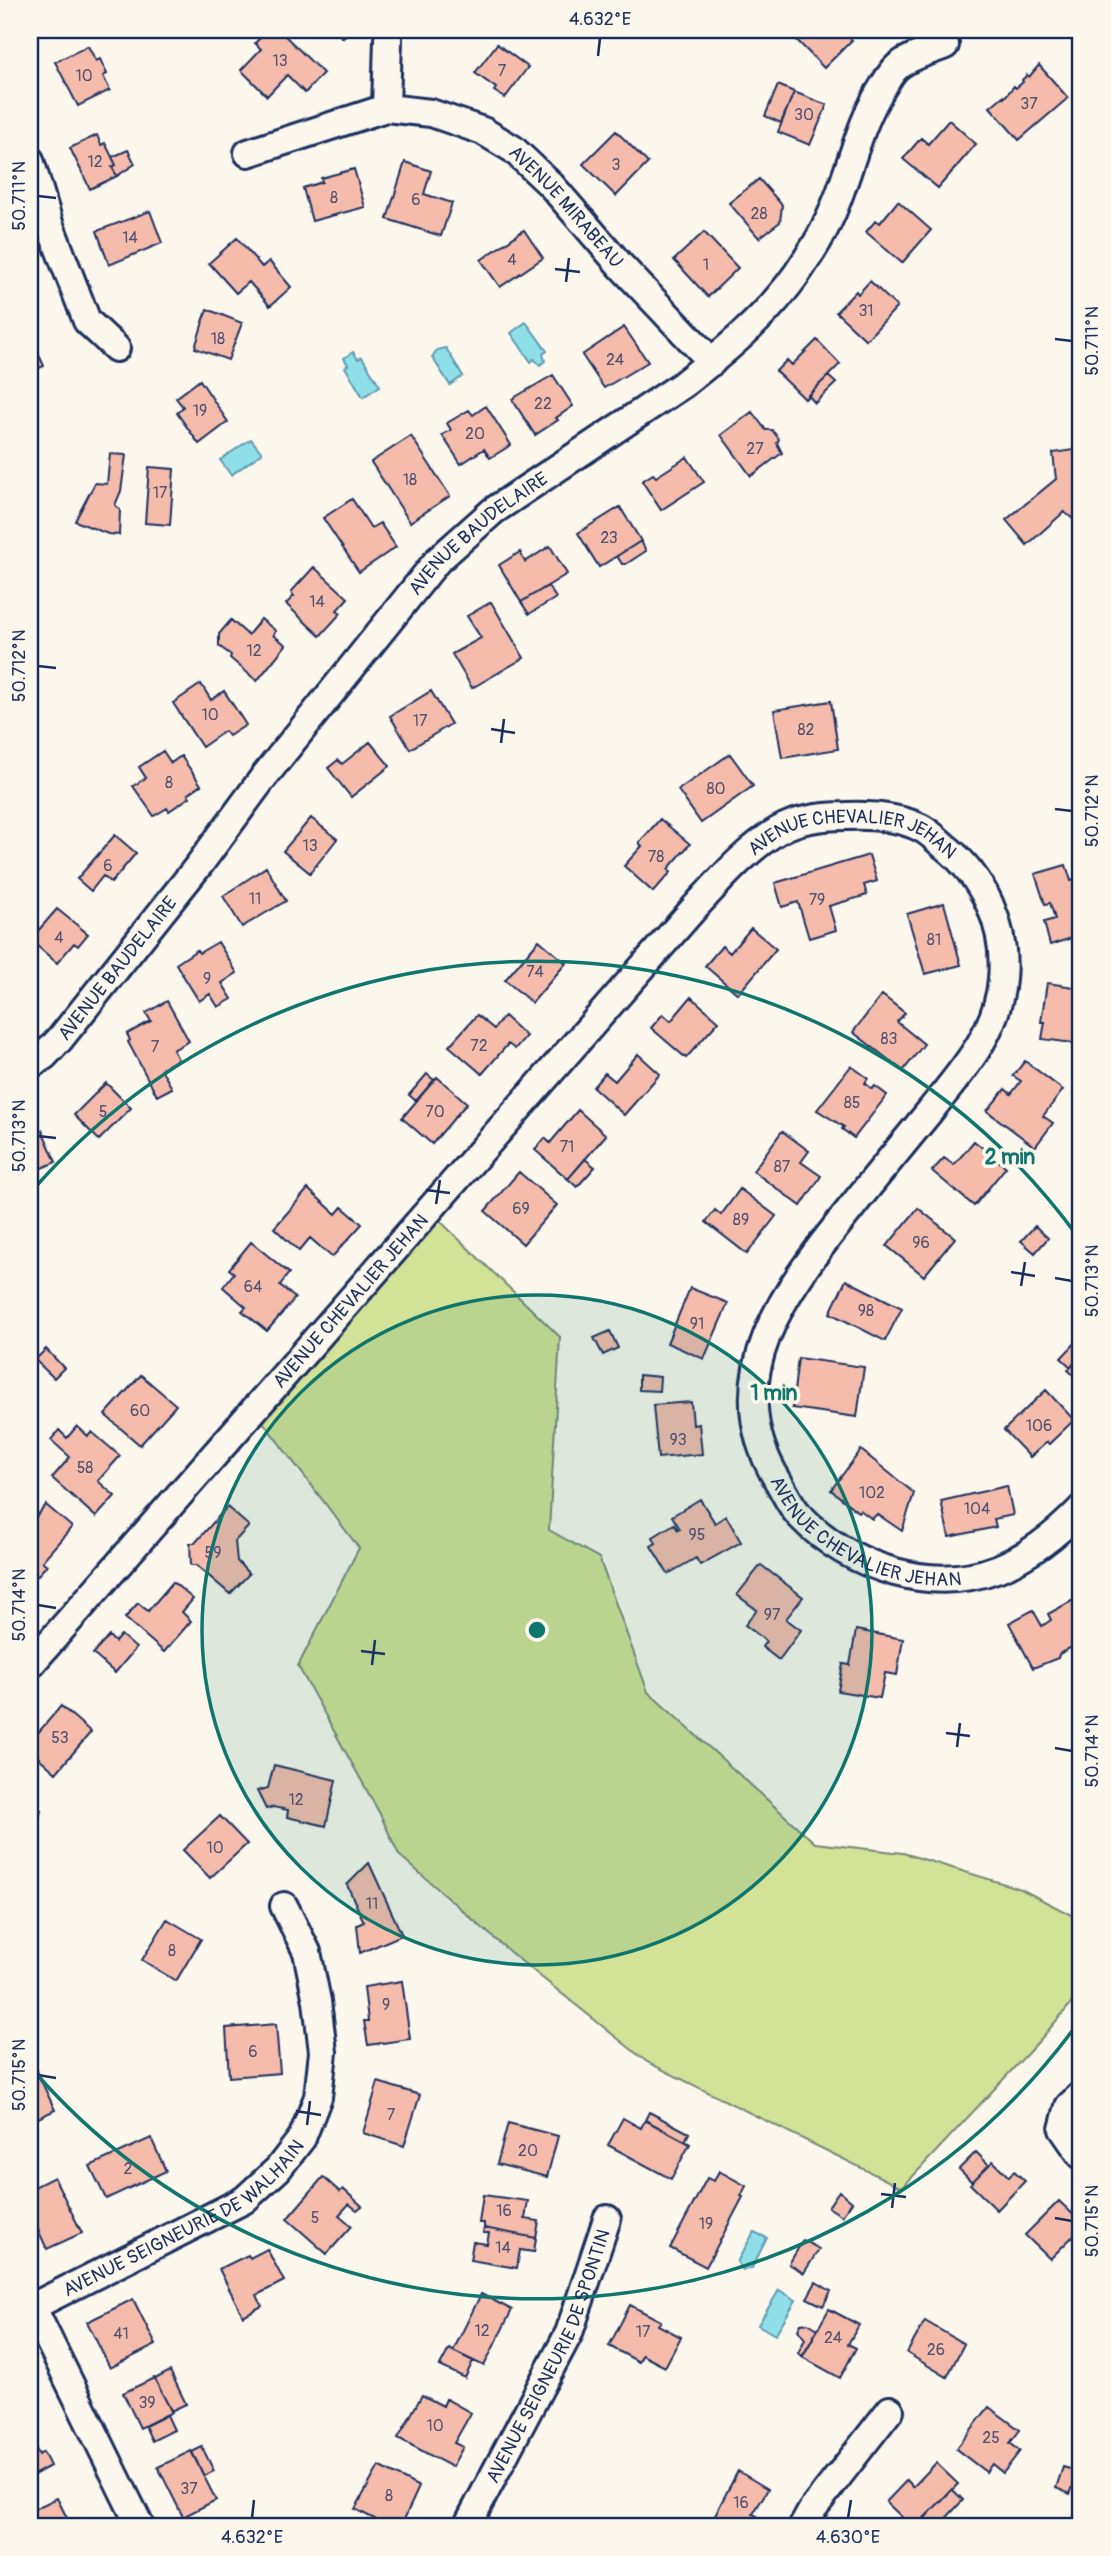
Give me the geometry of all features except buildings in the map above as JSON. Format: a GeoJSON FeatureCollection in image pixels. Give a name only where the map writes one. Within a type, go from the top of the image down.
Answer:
{"type":"FeatureCollection","features":[{"type":"Feature","properties":{"kind":"street"},"geometry":{"type":"LineString","coordinates":[[386,108],[388,39]]}},
{"type":"Feature","properties":{"kind":"street","name":"AVENUE BAUDELAIRE"},"geometry":{"type":"LineString","coordinates":[[30,1065],[44,1056],[60,1039],[437,561],[493,511],[712,362],[774,301],[806,261],[827,224],[868,113],[887,80],[900,64],[945,45]]}},
{"type":"Feature","properties":{"kind":"street","name":"AVENUE MIRABEAU"},"geometry":{"type":"LineString","coordinates":[[248,153],[386,108],[431,113],[483,131],[513,149],[551,185],[712,362]]}},
{"type":"Feature","properties":{"kind":"street"},"geometry":{"type":"LineString","coordinates":[[30,160],[49,223],[87,321],[116,348]]}},
{"type":"Feature","properties":{"kind":"street","name":"AVENUE CHEVALIER JEHAN"},"geometry":{"type":"LineString","coordinates":[[30,1665],[697,905],[740,859],[781,829],[822,816],[876,815],[922,828],[960,858],[987,895],[1000,933],[1002,979],[993,1023],[971,1061],[814,1253],[785,1296],[766,1335],[755,1375],[754,1425],[773,1473],[798,1514],[830,1542],[870,1565],[915,1577],[955,1579],[981,1575],[1019,1560],[1055,1536],[1081,1509]]}},
{"type":"Feature","properties":{"kind":"street","name":"AVENUE SEIGNEURIE DE WALHAIN"},"geometry":{"type":"LineString","coordinates":[[31,2304],[244,2200],[278,2169],[302,2138],[318,2097],[323,2052],[317,2001],[307,1952],[284,1906]]}},
{"type":"Feature","properties":{"kind":"street"},"geometry":{"type":"LineString","coordinates":[[1081,2095],[1069,2106],[1063,2129],[1081,2155]]}},
{"type":"Feature","properties":{"kind":"street","name":"AVENUE SEIGNEURIE DE SPONTIN"},"geometry":{"type":"LineString","coordinates":[[467,2526],[569,2333],[607,2220]]}},
{"type":"Feature","properties":{"kind":"street"},"geometry":{"type":"LineString","coordinates":[[31,2304],[140,2526]]}},
{"type":"Feature","properties":{"kind":"street"},"geometry":{"type":"LineString","coordinates":[[803,2526],[812,2510],[890,2410]]}},
{"type":"Feature","properties":{"kind":"green space"},"geometry":{"type":"Polygon","coordinates":[[[437,1218],[560,1337],[549,1530],[599,1558],[648,1692],[815,1843],[903,1853],[1021,1889],[1081,1920],[1081,1992],[902,2188],[647,2062],[510,1952],[399,1855],[380,1814],[298,1666],[359,1548],[260,1418],[437,1218]]]}},
{"type":"Feature","properties":{"kind":"water"},"geometry":{"type":"Polygon","coordinates":[[[526,322],[547,351],[543,354],[545,361],[540,365],[534,359],[531,362],[511,333],[526,322]]]}},
{"type":"Feature","properties":{"kind":"water"},"geometry":{"type":"Polygon","coordinates":[[[446,348],[463,376],[450,385],[432,357],[437,350],[446,348]]]}},
{"type":"Feature","properties":{"kind":"water"},"geometry":{"type":"Polygon","coordinates":[[[353,352],[358,359],[362,357],[380,386],[363,397],[345,367],[348,365],[344,358],[353,352]]]}},
{"type":"Feature","properties":{"kind":"water"},"geometry":{"type":"Polygon","coordinates":[[[251,439],[262,453],[231,475],[220,460],[251,439]]]}},
{"type":"Feature","properties":{"kind":"water"},"geometry":{"type":"Polygon","coordinates":[[[754,2232],[767,2238],[752,2268],[743,2270],[737,2262],[754,2232]]]}},
{"type":"Feature","properties":{"kind":"water"},"geometry":{"type":"Polygon","coordinates":[[[779,2290],[796,2300],[775,2335],[758,2325],[779,2290]]]}}]}
